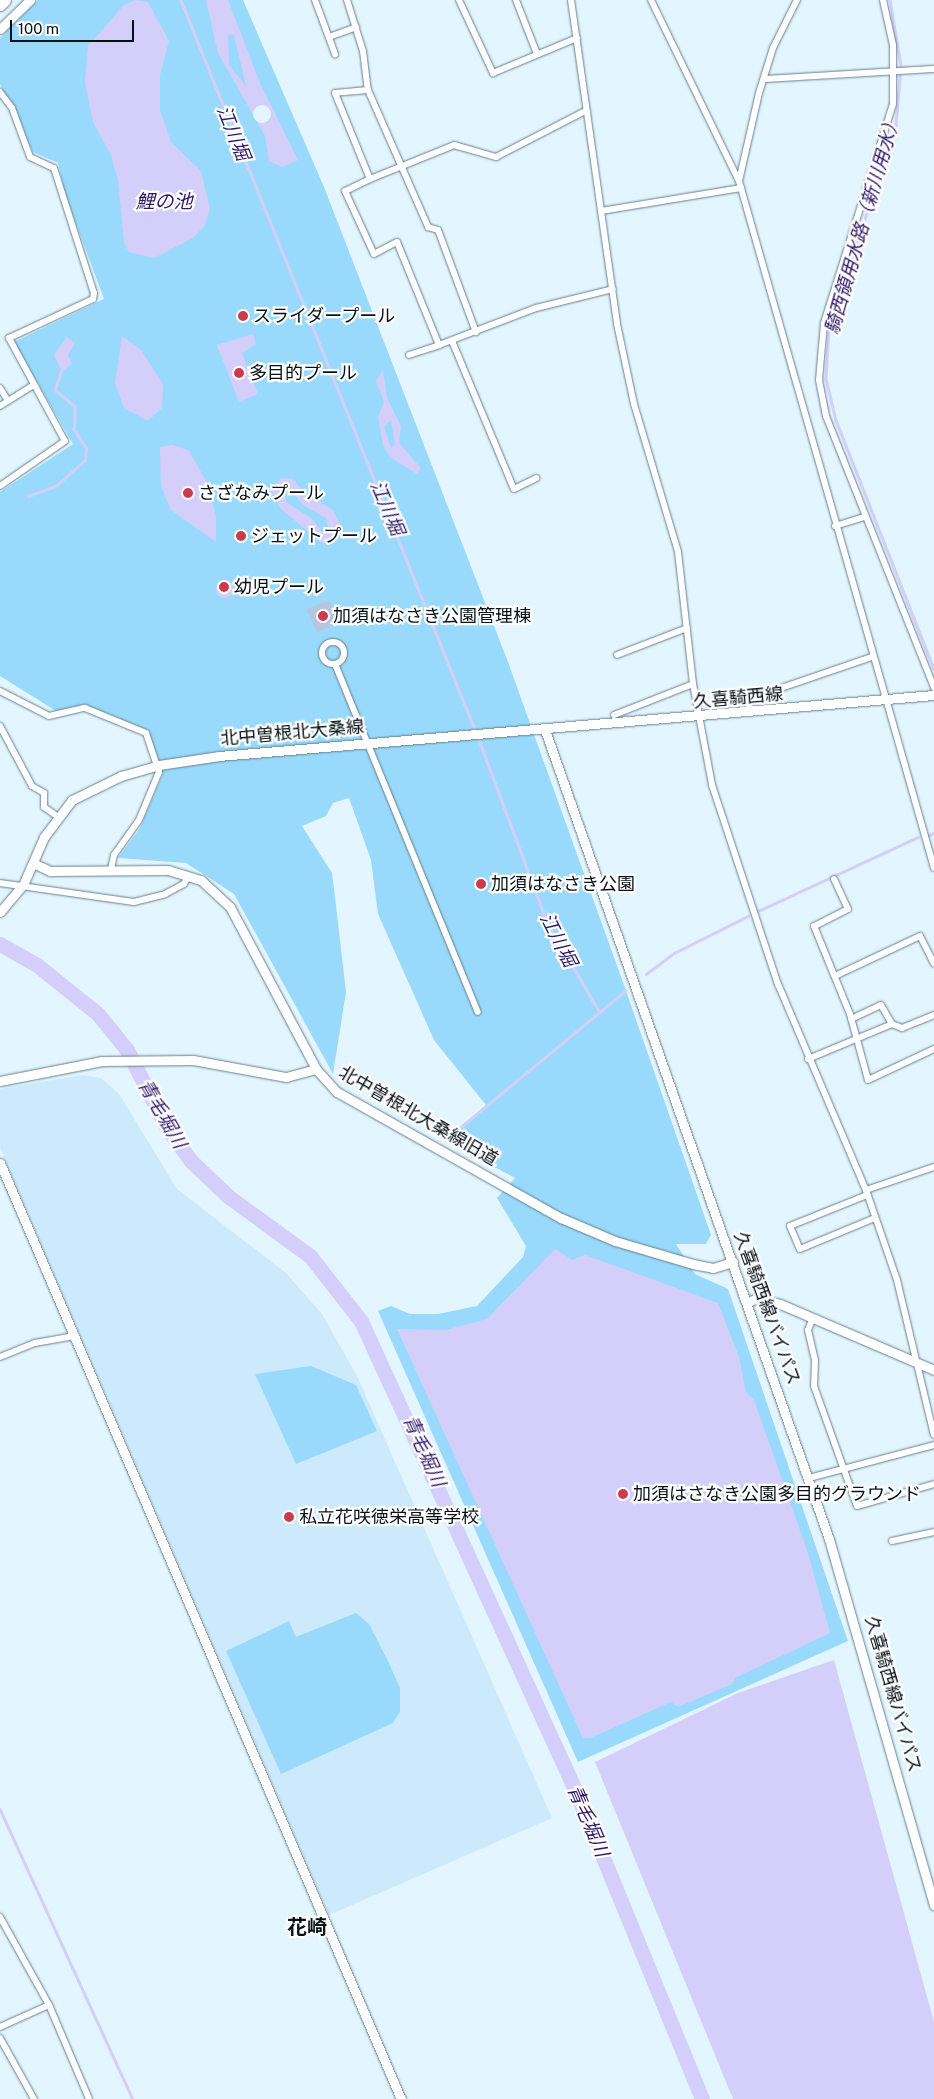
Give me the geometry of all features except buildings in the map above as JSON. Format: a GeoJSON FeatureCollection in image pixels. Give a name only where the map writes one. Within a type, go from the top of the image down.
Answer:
{"type":"FeatureCollection","features":[{"type":"Feature","properties":{"kind":"highway"},"geometry":{"type":"LineString","coordinates":[[0,5],[5,0]]}},
{"type":"Feature","properties":{"kind":"street"},"geometry":{"type":"LineString","coordinates":[[0,29],[30,0]]}},
{"type":"Feature","properties":{"kind":"street"},"geometry":{"type":"LineString","coordinates":[[315,0],[335,54]]}},
{"type":"Feature","properties":{"kind":"street"},"geometry":{"type":"LineString","coordinates":[[347,0],[356,27],[368,90],[400,170],[428,227],[438,230],[476,332]]}},
{"type":"Feature","properties":{"kind":"street"},"geometry":{"type":"LineString","coordinates":[[459,0],[492,73],[577,38]]}},
{"type":"Feature","properties":{"kind":"street"},"geometry":{"type":"LineString","coordinates":[[516,0],[536,54]]}},
{"type":"Feature","properties":{"kind":"street"},"geometry":{"type":"LineString","coordinates":[[570,0],[613,289],[634,404],[678,552],[693,684],[719,811],[808,1059],[866,1192],[875,1218],[918,1363],[934,1435]]}},
{"type":"Feature","properties":{"kind":"street"},"geometry":{"type":"LineString","coordinates":[[651,0],[740,184],[872,657],[934,868]]}},
{"type":"Feature","properties":{"kind":"street"},"geometry":{"type":"LineString","coordinates":[[740,184],[764,80],[798,0]]}},
{"type":"Feature","properties":{"kind":"street"},"geometry":{"type":"LineString","coordinates":[[884,0],[895,74],[882,146],[832,298],[818,363],[826,416],[934,688]]}},
{"type":"Feature","properties":{"kind":"street"},"geometry":{"type":"LineString","coordinates":[[329,37],[356,27]]}},
{"type":"Feature","properties":{"kind":"street"},"geometry":{"type":"LineString","coordinates":[[764,80],[895,74],[934,69]]}},
{"type":"Feature","properties":{"kind":"street"},"geometry":{"type":"LineString","coordinates":[[368,90],[335,93],[370,179]]}},
{"type":"Feature","properties":{"kind":"street"},"geometry":{"type":"LineString","coordinates":[[0,92],[12,108],[30,157],[54,168],[94,293],[93,299],[9,338],[65,441],[0,486]]}},
{"type":"Feature","properties":{"kind":"street"},"geometry":{"type":"LineString","coordinates":[[439,345],[397,242],[374,254],[345,191],[370,179],[400,170],[454,145],[496,157],[587,110]]}},
{"type":"Feature","properties":{"kind":"street"},"geometry":{"type":"LineString","coordinates":[[601,211],[740,184]]}},
{"type":"Feature","properties":{"kind":"street"},"geometry":{"type":"LineString","coordinates":[[409,355],[476,332],[536,308],[613,289]]}},
{"type":"Feature","properties":{"kind":"street"},"geometry":{"type":"LineString","coordinates":[[452,340],[514,489],[537,478]]}},
{"type":"Feature","properties":{"kind":"street"},"geometry":{"type":"LineString","coordinates":[[0,406],[34,385]]}},
{"type":"Feature","properties":{"kind":"street"},"geometry":{"type":"LineString","coordinates":[[0,388],[8,401]]}},
{"type":"Feature","properties":{"kind":"street"},"geometry":{"type":"LineString","coordinates":[[835,526],[865,517]]}},
{"type":"Feature","properties":{"kind":"street"},"geometry":{"type":"LineString","coordinates":[[617,655],[687,628]]}},
{"type":"Feature","properties":{"kind":"street"},"geometry":{"type":"LineString","coordinates":[[749,713],[749,699],[872,657]]}},
{"type":"Feature","properties":{"kind":"street"},"geometry":{"type":"LineString","coordinates":[[335,664],[478,1012]]}},
{"type":"Feature","properties":{"kind":"street"},"geometry":{"type":"LineString","coordinates":[[614,715],[693,684]]}},
{"type":"Feature","properties":{"kind":"street"},"geometry":{"type":"LineString","coordinates":[[0,691],[49,716],[85,708],[146,733],[159,765],[139,820],[114,855],[110,869]]}},
{"type":"Feature","properties":{"kind":"street","name":"久喜騎西線"},"geometry":{"type":"LineString","coordinates":[[545,730],[934,696]]}},
{"type":"Feature","properties":{"kind":"street"},"geometry":{"type":"LineString","coordinates":[[0,726],[32,786],[44,793],[44,807],[57,816]]}},
{"type":"Feature","properties":{"kind":"street","name":"北中曽根北大桑線"},"geometry":{"type":"LineString","coordinates":[[0,912],[23,885],[57,816],[90,789],[159,765],[369,743],[545,730]]}},
{"type":"Feature","properties":{"kind":"street","name":"久喜騎西線バイパス"},"geometry":{"type":"LineString","coordinates":[[545,730],[748,1302],[808,1478],[873,1682],[934,1905]]}},
{"type":"Feature","properties":{"kind":"street","name":"北中曽根北大桑線旧道"},"geometry":{"type":"LineString","coordinates":[[35,864],[50,871],[168,870],[201,880],[230,907],[316,1069],[337,1092],[561,1218],[615,1241],[693,1264],[713,1268],[733,1262]]}},
{"type":"Feature","properties":{"kind":"street"},"geometry":{"type":"LineString","coordinates":[[0,883],[134,902],[165,894],[184,884],[188,876]]}},
{"type":"Feature","properties":{"kind":"street"},"geometry":{"type":"LineString","coordinates":[[834,879],[848,909],[814,926],[851,1019],[855,1040],[868,1080],[934,1049]]}},
{"type":"Feature","properties":{"kind":"street"},"geometry":{"type":"LineString","coordinates":[[835,976],[920,936],[934,964]]}},
{"type":"Feature","properties":{"kind":"street"},"geometry":{"type":"LineString","coordinates":[[851,1019],[881,1005],[892,1024],[902,1028],[934,1015]]}},
{"type":"Feature","properties":{"kind":"street"},"geometry":{"type":"LineString","coordinates":[[808,1059],[892,1024]]}},
{"type":"Feature","properties":{"kind":"street"},"geometry":{"type":"LineString","coordinates":[[0,1081],[102,1061],[146,1059],[220,1064],[286,1077],[316,1069]]}},
{"type":"Feature","properties":{"kind":"street"},"geometry":{"type":"LineString","coordinates":[[0,1163],[401,2099]]}},
{"type":"Feature","properties":{"kind":"street"},"geometry":{"type":"LineString","coordinates":[[875,1218],[800,1249],[790,1226],[866,1192],[934,1167]]}},
{"type":"Feature","properties":{"kind":"street"},"geometry":{"type":"LineString","coordinates":[[748,1302],[767,1299],[934,1370]]}},
{"type":"Feature","properties":{"kind":"street"},"geometry":{"type":"LineString","coordinates":[[813,1318],[808,1330],[815,1360],[814,1386],[857,1506],[934,1484]]}},
{"type":"Feature","properties":{"kind":"street"},"geometry":{"type":"LineString","coordinates":[[0,1357],[35,1342],[74,1336]]}},
{"type":"Feature","properties":{"kind":"street"},"geometry":{"type":"LineString","coordinates":[[808,1478],[934,1445]]}},
{"type":"Feature","properties":{"kind":"street"},"geometry":{"type":"LineString","coordinates":[[892,1540],[934,1532]]}},
{"type":"Feature","properties":{"kind":"street"},"geometry":{"type":"LineString","coordinates":[[0,1917],[49,2005],[89,2099]]}},
{"type":"Feature","properties":{"kind":"street"},"geometry":{"type":"LineString","coordinates":[[0,2027],[49,2005]]}},
{"type":"Feature","properties":{"kind":"street"},"geometry":{"type":"LineString","coordinates":[[0,2038],[34,2099]]}},
{"type":"Feature","properties":{"kind":"shaded area","name":"加須はなさき公園"},"geometry":{"type":"Polygon","coordinates":[[[38,0],[243,0],[324,187],[508,662],[711,1235],[706,1244],[676,1244],[695,1274],[728,1289],[848,1641],[578,1762],[378,1311],[391,1306],[410,1314],[438,1314],[477,1306],[523,1257],[526,1246],[497,1198],[515,1178],[445,1141],[486,1105],[434,1040],[378,914],[371,860],[349,798],[333,803],[326,816],[302,826],[332,873],[346,992],[333,1074],[234,894],[186,863],[118,858],[140,828],[163,774],[148,730],[86,705],[56,711],[0,676],[0,492],[73,444],[14,342],[104,299],[65,194],[58,163],[33,152],[0,84],[0,38],[38,0]]]}},
{"type":"Feature","properties":{"kind":"shaded area","name":"私立花咲徳栄高等学校"},"geometry":{"type":"Polygon","coordinates":[[[82,1075],[101,1078],[119,1094],[177,1189],[286,1273],[322,1314],[358,1378],[552,1818],[329,1915],[0,1147],[0,1089],[82,1075]]]}},
{"type":"Feature","properties":{"kind":"shaded area"},"geometry":{"type":"Polygon","coordinates":[[[311,1366],[356,1385],[377,1431],[296,1464],[255,1374],[311,1366]]]}},
{"type":"Feature","properties":{"kind":"shaded area"},"geometry":{"type":"Polygon","coordinates":[[[356,1613],[369,1624],[400,1688],[400,1712],[393,1723],[281,1774],[226,1651],[289,1621],[296,1637],[356,1613]]]}},
{"type":"Feature","properties":{"kind":"water","name":"鯉の池"},"geometry":{"type":"Polygon","coordinates":[[[136,0],[148,2],[169,41],[160,75],[160,110],[171,142],[201,171],[210,209],[205,225],[193,238],[154,258],[129,252],[124,242],[118,181],[111,155],[93,122],[85,82],[88,46],[125,4],[136,0]]]}},
{"type":"Feature","properties":{"kind":"water"},"geometry":{"type":"Polygon","coordinates":[[[206,0],[228,0],[260,83],[298,160],[282,167],[269,161],[265,136],[218,53],[206,0]],[[228,34],[229,65],[246,86],[234,35],[228,34]]]}},
{"type":"Feature","properties":{"kind":"water","name":"多目的プール"},"geometry":{"type":"Polygon","coordinates":[[[253,334],[256,344],[242,353],[258,394],[239,402],[217,345],[253,334]]]}},
{"type":"Feature","properties":{"kind":"water"},"geometry":{"type":"Polygon","coordinates":[[[122,336],[141,350],[163,384],[162,408],[148,421],[124,408],[115,383],[122,336]]]}},
{"type":"Feature","properties":{"kind":"water"},"geometry":{"type":"Polygon","coordinates":[[[67,337],[75,343],[68,355],[72,364],[62,372],[54,355],[67,337]]]}},
{"type":"Feature","properties":{"kind":"water"},"geometry":{"type":"Polygon","coordinates":[[[383,370],[387,398],[401,426],[399,443],[421,468],[417,474],[390,457],[383,445],[378,417],[384,402],[376,381],[383,370]],[[391,420],[384,427],[391,448],[395,445],[391,420]]]}},
{"type":"Feature","properties":{"kind":"water","name":"さざなみプール"},"geometry":{"type":"Polygon","coordinates":[[[172,445],[188,450],[207,482],[216,517],[216,542],[171,510],[161,486],[160,447],[172,445]]]}},
{"type":"Feature","properties":{"kind":"water"},"geometry":{"type":"Polygon","coordinates":[[[281,478],[293,479],[304,493],[333,510],[342,528],[336,541],[322,543],[280,508],[271,491],[281,478]],[[284,487],[286,502],[311,518],[324,534],[330,533],[326,518],[303,505],[290,488],[284,487]]]}},
{"type":"Feature","properties":{"kind":"water","name":"幼児プール"},"geometry":{"type":"Polygon","coordinates":[[[225,580],[231,583],[234,589],[231,595],[225,598],[219,595],[216,589],[219,583],[225,580]]]}},
{"type":"Feature","properties":{"kind":"water","name":"加須はさなき公園多目的グラウンド"},"geometry":{"type":"Polygon","coordinates":[[[555,1249],[572,1260],[585,1255],[718,1303],[739,1357],[746,1392],[754,1400],[808,1553],[830,1633],[735,1678],[732,1684],[678,1707],[671,1702],[590,1738],[583,1738],[397,1329],[445,1330],[487,1319],[555,1249]]]}},
{"type":"Feature","properties":{"kind":"water"},"geometry":{"type":"Polygon","coordinates":[[[834,1660],[934,2022],[934,2099],[733,2099],[595,1762],[738,1693],[834,1660]]]}},
{"type":"Feature","properties":{"kind":"pier"},"geometry":{"type":"Polygon","coordinates":[[[262,105],[268,108],[271,114],[268,120],[262,123],[256,120],[253,114],[256,108],[262,105]]]}},
{"type":"Feature","properties":{"kind":"waterway","name":"江川堀"},"geometry":{"type":"LineString","coordinates":[[181,0],[476,732]]}},
{"type":"Feature","properties":{"kind":"waterway","name":"騎西領用水路（新川用水）"},"geometry":{"type":"LineString","coordinates":[[890,0],[901,66],[896,125],[829,329],[826,379],[836,420],[934,669]]}},
{"type":"Feature","properties":{"kind":"waterway"},"geometry":{"type":"LineString","coordinates":[[28,496],[56,486],[85,460],[86,448],[74,430],[75,407],[55,390],[61,371]]}},
{"type":"Feature","properties":{"kind":"waterway","name":"江川堀"},"geometry":{"type":"LineString","coordinates":[[478,737],[548,924],[599,1011]]}},
{"type":"Feature","properties":{"kind":"waterway"},"geometry":{"type":"LineString","coordinates":[[929,835],[934,833]]}},
{"type":"Feature","properties":{"kind":"waterway"},"geometry":{"type":"LineString","coordinates":[[758,911],[918,837]]}},
{"type":"Feature","properties":{"kind":"waterway"},"geometry":{"type":"LineString","coordinates":[[646,974],[674,953],[748,916]]}},
{"type":"Feature","properties":{"kind":"waterway","name":"青毛堀川"},"geometry":{"type":"LineString","coordinates":[[0,944],[37,965],[98,1014],[127,1050],[167,1128],[191,1161],[229,1197],[310,1256],[361,1321],[577,1794],[702,2099]]}},
{"type":"Feature","properties":{"kind":"waterway"},"geometry":{"type":"LineString","coordinates":[[445,1140],[625,991]]}},
{"type":"Feature","properties":{"kind":"waterway"},"geometry":{"type":"LineString","coordinates":[[0,1809],[133,2099]]}},
{"type":"Feature","properties":{"kind":"place","name":"スライダープール"},"geometry":{"type":"Point","coordinates":[243,316]}},
{"type":"Feature","properties":{"kind":"place","name":"多目的プール"},"geometry":{"type":"Point","coordinates":[239,373]}},
{"type":"Feature","properties":{"kind":"place","name":"さざなみプール"},"geometry":{"type":"Point","coordinates":[188,493]}},
{"type":"Feature","properties":{"kind":"place","name":"ジェットプール"},"geometry":{"type":"Point","coordinates":[241,536]}},
{"type":"Feature","properties":{"kind":"place","name":"幼児プール"},"geometry":{"type":"Point","coordinates":[224,587]}},
{"type":"Feature","properties":{"kind":"place","name":"加須はなさき公園管理棟"},"geometry":{"type":"Point","coordinates":[323,616]}},
{"type":"Feature","properties":{"kind":"place","name":"加須はなさき公園"},"geometry":{"type":"Point","coordinates":[481,884]}},
{"type":"Feature","properties":{"kind":"place","name":"加須はさなき公園多目的グラウンド"},"geometry":{"type":"Point","coordinates":[623,1494]}},
{"type":"Feature","properties":{"kind":"place","name":"私立花咲徳栄高等学校"},"geometry":{"type":"Point","coordinates":[289,1517]}},
{"type":"Feature","properties":{"kind":"district","name":"花崎"},"geometry":{"type":"Point","coordinates":[307,1927]}}]}
